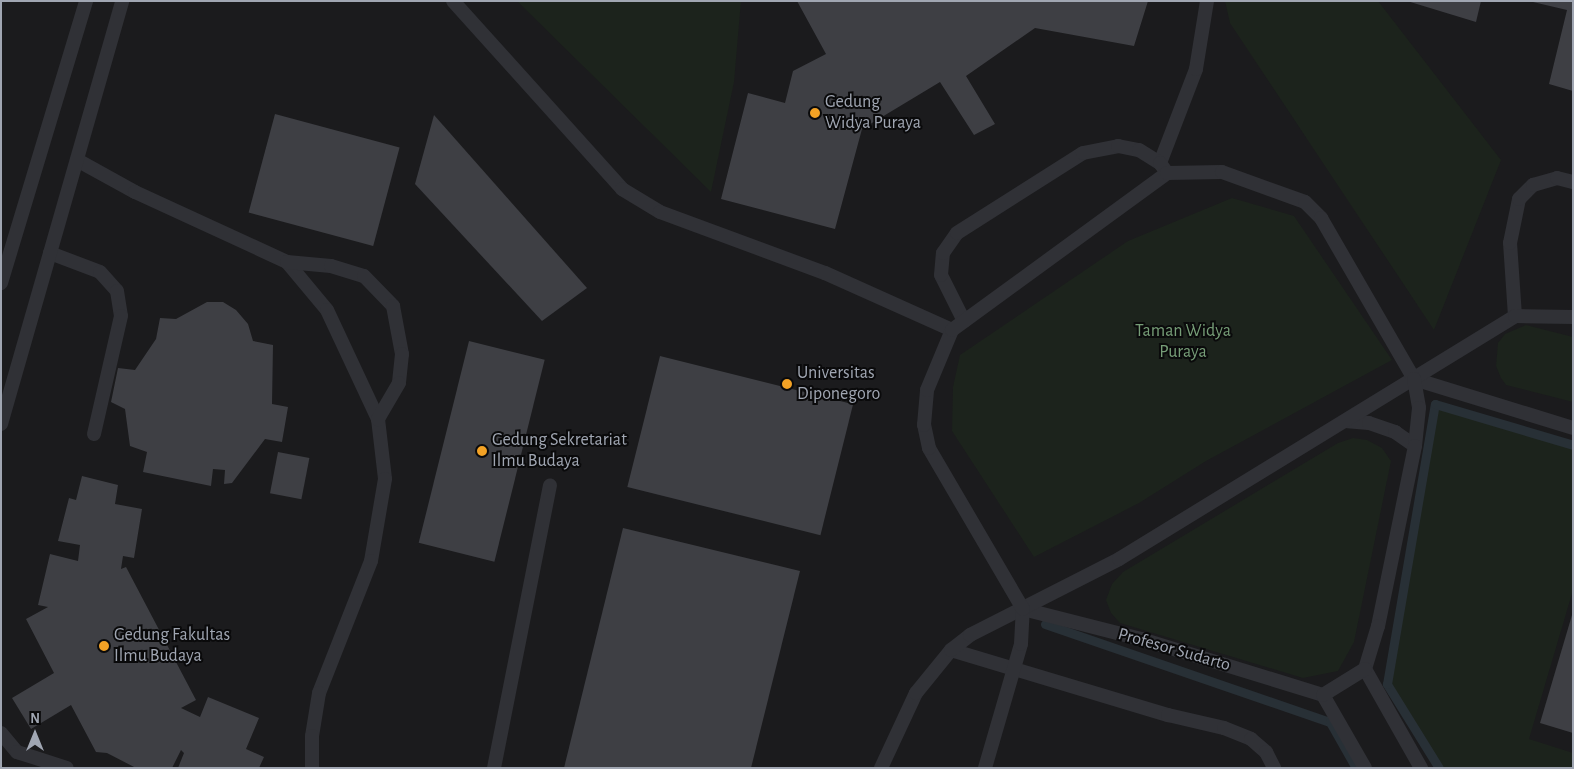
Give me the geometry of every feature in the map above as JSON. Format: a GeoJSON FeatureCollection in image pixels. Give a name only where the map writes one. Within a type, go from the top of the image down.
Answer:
{"type":"FeatureCollection","features":[{"type":"Feature","properties":{"kind":"lane"},"geometry":{"type":"LineString","coordinates":[[1,283],[86,1]]}},
{"type":"Feature","properties":{"kind":"lane"},"geometry":{"type":"LineString","coordinates":[[1,424],[122,1]]}},
{"type":"Feature","properties":{"kind":"lane"},"geometry":{"type":"LineString","coordinates":[[453,1],[622,190],[660,212],[825,273],[952,330]]}},
{"type":"Feature","properties":{"kind":"lane"},"geometry":{"type":"LineString","coordinates":[[985,768],[1022,644],[1024,609],[929,448],[924,425],[927,390],[952,330],[1163,168],[1196,69],[1207,1]]}},
{"type":"Feature","properties":{"kind":"lane"},"geometry":{"type":"LineString","coordinates":[[964,322],[941,275],[943,253],[956,232],[1082,153],[1118,146],[1139,150],[1163,168],[1222,172],[1305,202],[1321,218],[1414,379],[1418,408],[1415,446],[1390,572],[1365,669],[1323,696],[1365,768]]}},
{"type":"Feature","properties":{"kind":"lane"},"geometry":{"type":"LineString","coordinates":[[77,160],[135,192],[287,262],[331,266],[364,276],[393,306],[402,354],[399,383],[378,419]]}},
{"type":"Feature","properties":{"kind":"lane"},"geometry":{"type":"LineString","coordinates":[[1515,316],[1510,243],[1519,199],[1533,185],[1557,178],[1573,182]]}},
{"type":"Feature","properties":{"kind":"lane"},"geometry":{"type":"LineString","coordinates":[[50,252],[100,272],[116,291],[121,316],[119,330],[94,434]]}},
{"type":"Feature","properties":{"kind":"lane"},"geometry":{"type":"LineString","coordinates":[[287,262],[326,310],[378,419],[385,479],[371,560],[319,693],[312,736],[312,768]]}},
{"type":"Feature","properties":{"kind":"lane"},"geometry":{"type":"LineString","coordinates":[[881,768],[916,692],[951,650],[970,635],[1119,559],[1515,316],[1573,317]]}},
{"type":"Feature","properties":{"kind":"lane"},"geometry":{"type":"LineString","coordinates":[[1414,379],[1573,428]]}},
{"type":"Feature","properties":{"kind":"lane"},"geometry":{"type":"LineString","coordinates":[[1345,421],[1369,423],[1395,432],[1415,446]]}},
{"type":"Feature","properties":{"kind":"lane"},"geometry":{"type":"LineString","coordinates":[[494,768],[550,485]]}},
{"type":"Feature","properties":{"kind":"lane","name":"Profesor Sudarto"},"geometry":{"type":"LineString","coordinates":[[1024,609],[1141,639],[1323,696]]}},
{"type":"Feature","properties":{"kind":"lane"},"geometry":{"type":"LineString","coordinates":[[951,650],[1168,715],[1224,728],[1250,740],[1266,752],[1274,768]]}},
{"type":"Feature","properties":{"kind":"lane"},"geometry":{"type":"LineString","coordinates":[[1365,669],[1421,768]]}},
{"type":"Feature","properties":{"kind":"lane"},"geometry":{"type":"LineString","coordinates":[[1,733],[17,752],[67,768]]}},
{"type":"Feature","properties":{"kind":"shaded area","name":"Universitas Diponegoro"},"geometry":{"type":"Polygon","coordinates":[[[1,1],[1573,1],[1573,768],[1,768],[1,1]]]}},
{"type":"Feature","properties":{"kind":"green space"},"geometry":{"type":"Polygon","coordinates":[[[517,1],[741,1],[734,82],[711,192],[517,1]]]}},
{"type":"Feature","properties":{"kind":"green space"},"geometry":{"type":"Polygon","coordinates":[[[1225,1],[1378,1],[1501,160],[1434,330],[1230,23],[1225,1]]]}},
{"type":"Feature","properties":{"kind":"green space","name":"Taman Widya Puraya"},"geometry":{"type":"Polygon","coordinates":[[[1232,198],[1294,216],[1392,360],[1206,461],[1139,503],[1034,557],[952,431],[953,387],[960,355],[1128,241],[1232,198]]]}},
{"type":"Feature","properties":{"kind":"green space"},"geometry":{"type":"Polygon","coordinates":[[[1526,325],[1573,337],[1573,402],[1506,385],[1501,378],[1496,366],[1498,343],[1505,334],[1526,325]]]}},
{"type":"Feature","properties":{"kind":"green space"},"geometry":{"type":"Polygon","coordinates":[[[1435,404],[1573,445],[1573,590],[1529,739],[1573,753],[1573,768],[1439,768],[1387,684],[1435,404]]]}},
{"type":"Feature","properties":{"kind":"green space"},"geometry":{"type":"Polygon","coordinates":[[[1353,438],[1367,440],[1382,448],[1391,461],[1354,642],[1338,671],[1303,678],[1120,623],[1111,613],[1106,600],[1112,584],[1123,572],[1338,443],[1353,438]]]}},
{"type":"Feature","properties":{"kind":"building","name":"Gedung Widya Puraya"},"geometry":{"type":"Polygon","coordinates":[[[797,1],[1148,1],[1134,46],[1035,28],[966,76],[995,124],[974,135],[940,82],[862,129],[835,229],[721,199],[748,93],[785,103],[793,71],[826,54],[797,1]]]}},
{"type":"Feature","properties":{"kind":"building"},"geometry":{"type":"Polygon","coordinates":[[[1407,1],[1481,1],[1476,22],[1407,1]]]}},
{"type":"Feature","properties":{"kind":"building"},"geometry":{"type":"Polygon","coordinates":[[[1573,1],[1573,91],[1549,84],[1567,10],[1533,2],[1573,1]]]}},
{"type":"Feature","properties":{"kind":"building"},"geometry":{"type":"Polygon","coordinates":[[[275,114],[400,147],[373,246],[249,213],[275,114]]]}},
{"type":"Feature","properties":{"kind":"building"},"geometry":{"type":"Polygon","coordinates":[[[434,115],[587,288],[542,321],[415,184],[434,115]]]}},
{"type":"Feature","properties":{"kind":"building"},"geometry":{"type":"Polygon","coordinates":[[[207,302],[223,302],[236,310],[248,324],[253,341],[273,345],[272,404],[288,407],[282,442],[265,439],[232,483],[224,484],[225,470],[213,469],[211,486],[143,472],[147,452],[130,446],[125,409],[111,402],[118,368],[135,370],[156,339],[160,318],[176,319],[207,302]]]}},
{"type":"Feature","properties":{"kind":"building","name":"Gedung Sekretariat Ilmu Budaya"},"geometry":{"type":"Polygon","coordinates":[[[469,341],[545,360],[494,562],[419,543],[469,341]]]}},
{"type":"Feature","properties":{"kind":"building"},"geometry":{"type":"Polygon","coordinates":[[[660,356],[853,404],[820,535],[627,487],[660,356]]]}},
{"type":"Feature","properties":{"kind":"building"},"geometry":{"type":"Polygon","coordinates":[[[278,452],[309,458],[301,499],[270,493],[278,452]]]}},
{"type":"Feature","properties":{"kind":"building","name":"Gedung Fakultas Ilmu Budaya"},"geometry":{"type":"Polygon","coordinates":[[[82,476],[118,485],[115,504],[142,509],[134,558],[123,556],[121,569],[126,567],[196,700],[181,708],[200,717],[208,697],[259,718],[246,749],[264,757],[259,768],[178,768],[184,753],[181,750],[172,768],[136,768],[107,753],[96,752],[71,705],[31,729],[12,698],[54,673],[26,619],[48,607],[38,605],[50,554],[78,561],[80,545],[58,541],[69,498],[76,500],[82,476]]]}},
{"type":"Feature","properties":{"kind":"building"},"geometry":{"type":"Polygon","coordinates":[[[623,528],[800,571],[751,768],[564,768],[623,528]]]}},
{"type":"Feature","properties":{"kind":"building"},"geometry":{"type":"Polygon","coordinates":[[[1573,615],[1573,733],[1540,723],[1573,615]]]}},
{"type":"Feature","properties":{"kind":"waterway"},"geometry":{"type":"LineString","coordinates":[[1439,768],[1387,684],[1435,404],[1573,445]]}},
{"type":"Feature","properties":{"kind":"waterway"},"geometry":{"type":"LineString","coordinates":[[1045,624],[1330,722],[1356,768]]}},
{"type":"Feature","properties":{"kind":"place","name":"Gedung Widya Puraya"},"geometry":{"type":"Point","coordinates":[815,113]}},
{"type":"Feature","properties":{"kind":"place","name":"Universitas Diponegoro"},"geometry":{"type":"Point","coordinates":[787,384]}},
{"type":"Feature","properties":{"kind":"place","name":"Gedung Sekretariat Ilmu Budaya"},"geometry":{"type":"Point","coordinates":[482,451]}},
{"type":"Feature","properties":{"kind":"place","name":"Gedung Fakultas Ilmu Budaya"},"geometry":{"type":"Point","coordinates":[104,646]}}]}
